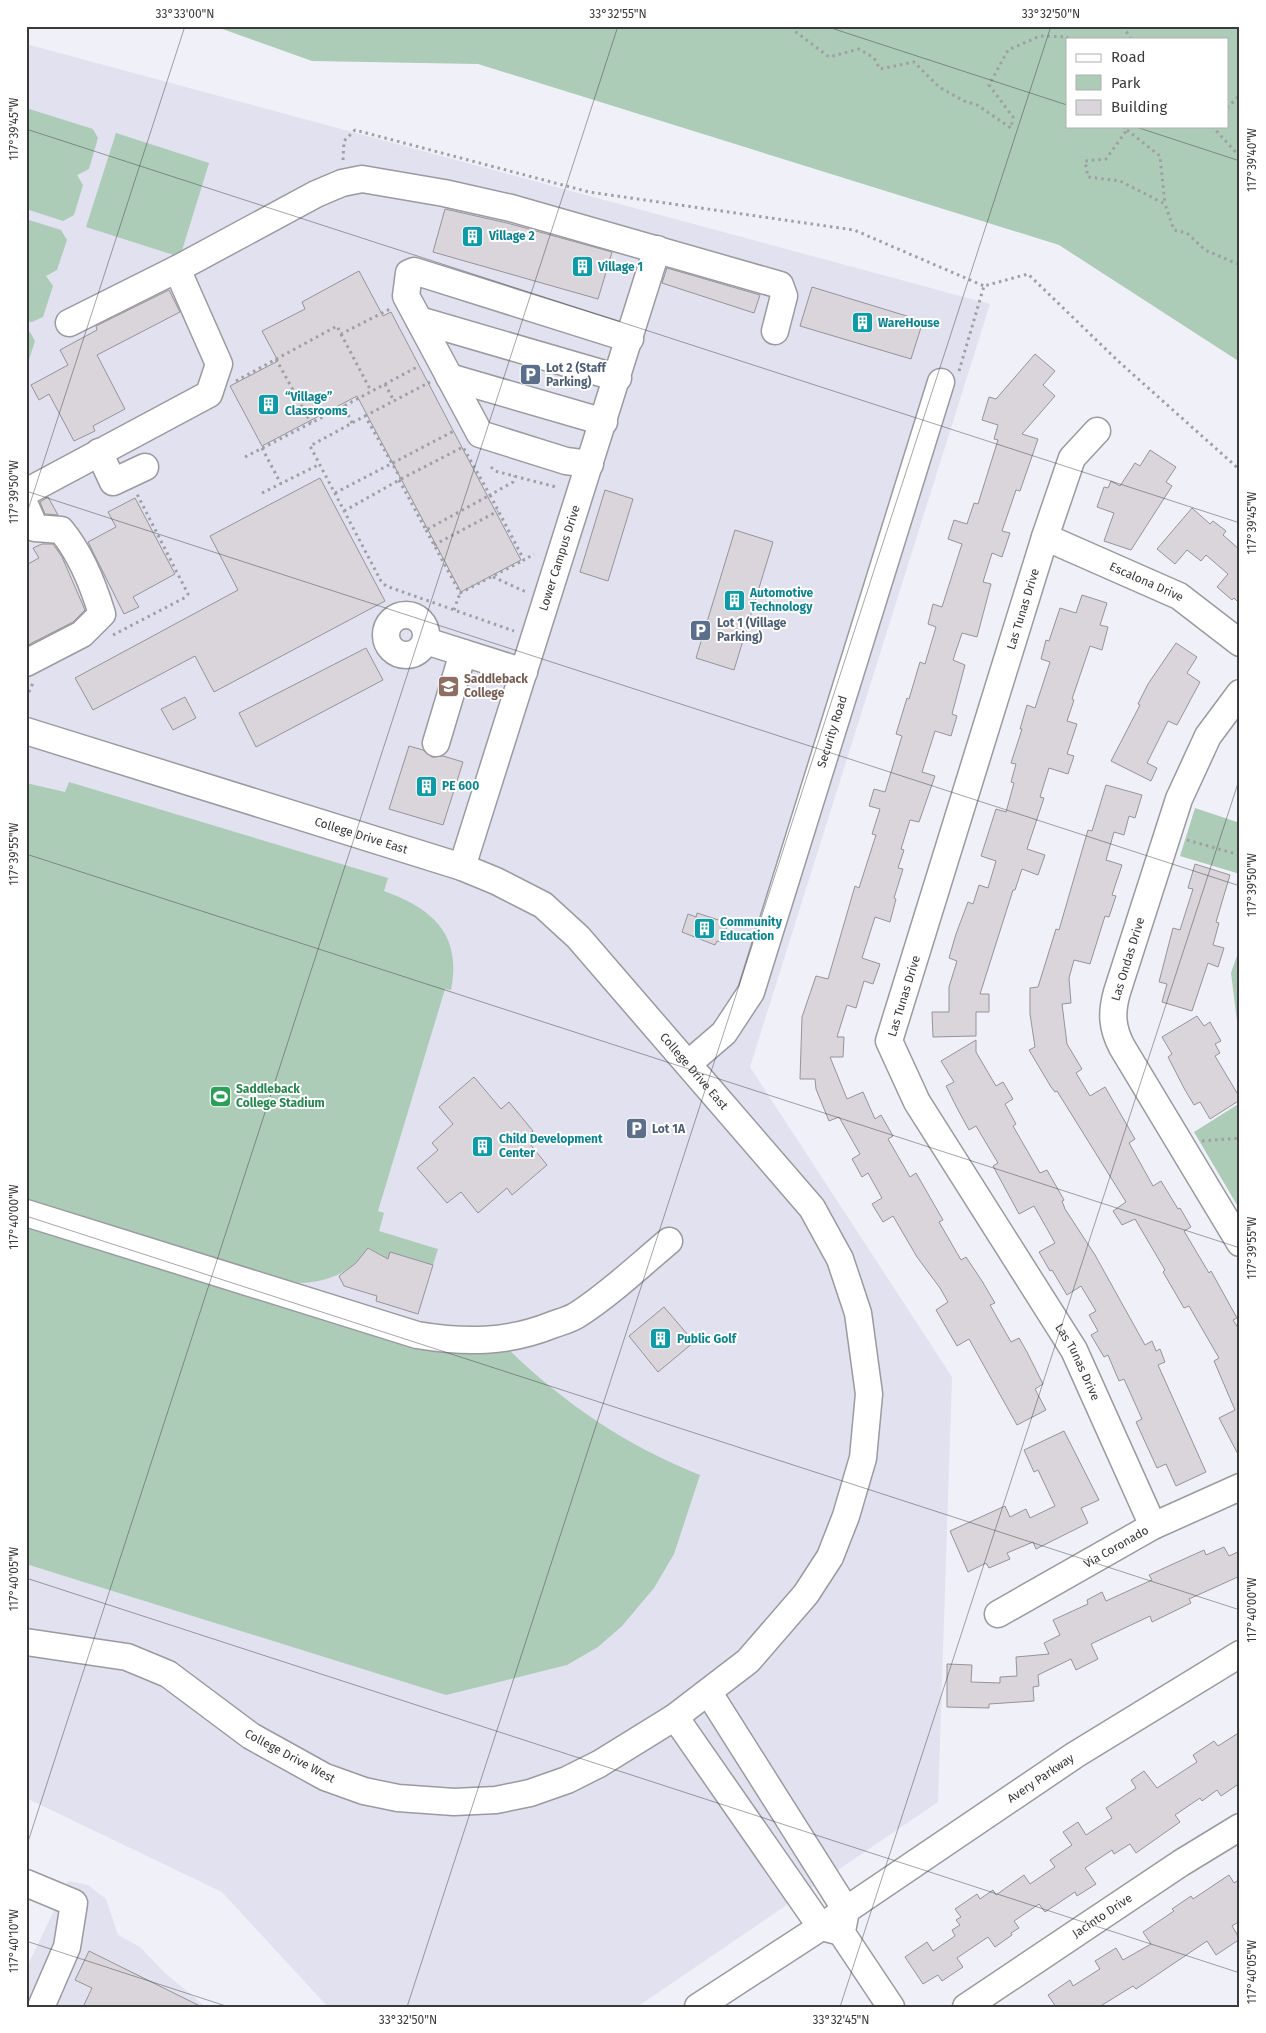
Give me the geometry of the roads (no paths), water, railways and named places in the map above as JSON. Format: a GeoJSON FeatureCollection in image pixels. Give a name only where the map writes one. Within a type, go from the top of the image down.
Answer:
{"type":"FeatureCollection","features":[{"type":"Feature","properties":{"kind":"street"},"geometry":{"type":"LineString","coordinates":[[69,323],[177,270],[316,194],[342,183],[362,179],[444,193],[511,208],[780,284],[784,296],[775,331]]}},
{"type":"Feature","properties":{"kind":"street","name":"Lower Campus Drive"},"geometry":{"type":"LineString","coordinates":[[462,867],[618,378],[657,249]]}},
{"type":"Feature","properties":{"kind":"street"},"geometry":{"type":"LineString","coordinates":[[26,492],[209,394],[219,364],[177,270]]}},
{"type":"Feature","properties":{"kind":"street"},"geometry":{"type":"LineString","coordinates":[[590,464],[566,461],[480,434],[443,378],[419,320],[406,296],[409,273],[414,271],[630,339]]}},
{"type":"Feature","properties":{"kind":"street"},"geometry":{"type":"LineString","coordinates":[[419,320],[618,378]]}},
{"type":"Feature","properties":{"kind":"street"},"geometry":{"type":"LineString","coordinates":[[443,378],[604,422]]}},
{"type":"Feature","properties":{"kind":"street","name":"Security Road"},"geometry":{"type":"LineString","coordinates":[[688,1063],[724,1032],[750,992],[941,382]]}},
{"type":"Feature","properties":{"kind":"street","name":"Las Tunas Drive"},"geometry":{"type":"LineString","coordinates":[[1097,431],[1072,458],[1045,537],[890,1041],[917,1102],[1074,1350],[1153,1526]]}},
{"type":"Feature","properties":{"kind":"street"},"geometry":{"type":"LineString","coordinates":[[99,452],[113,482],[136,471]]}},
{"type":"Feature","properties":{"kind":"street"},"geometry":{"type":"LineString","coordinates":[[26,507],[35,528],[60,530],[75,547],[102,614],[82,634],[30,672]]}},
{"type":"Feature","properties":{"kind":"street","name":"Escalona Drive"},"geometry":{"type":"LineString","coordinates":[[1045,537],[1179,596],[1240,643]]}},
{"type":"Feature","properties":{"kind":"street"},"geometry":{"type":"LineString","coordinates":[[426,641],[524,672]]}},
{"type":"Feature","properties":{"kind":"street"},"geometry":{"type":"LineString","coordinates":[[436,743],[463,653]]}},
{"type":"Feature","properties":{"kind":"street","name":"Las Ondas Drive"},"geometry":{"type":"LineString","coordinates":[[1240,693],[1208,736],[1179,799],[1117,992],[1112,1020],[1115,1033],[1122,1047],[1240,1243]]}},
{"type":"Feature","properties":{"kind":"street","name":"College Drive East"},"geometry":{"type":"LineString","coordinates":[[26,731],[462,867],[529,897],[555,914],[578,936],[812,1208],[840,1259],[858,1313],[869,1394],[863,1458],[846,1516],[830,1556],[806,1594],[778,1629],[748,1661],[675,1718]]}},
{"type":"Feature","properties":{"kind":"street"},"geometry":{"type":"LineString","coordinates":[[26,1213],[417,1335],[454,1341],[494,1341],[528,1334],[575,1316],[616,1286],[669,1241]]}},
{"type":"Feature","properties":{"kind":"street","name":"Via Coronado"},"geometry":{"type":"LineString","coordinates":[[998,1614],[1153,1526],[1240,1486]]}},
{"type":"Feature","properties":{"kind":"street","name":"College Drive West"},"geometry":{"type":"LineString","coordinates":[[26,1642],[127,1657],[168,1674],[251,1736],[325,1777],[364,1791],[398,1798],[454,1802],[496,1800],[530,1793],[567,1780],[599,1764],[675,1718]]}},
{"type":"Feature","properties":{"kind":"street","name":"Avery Parkway"},"geometry":{"type":"LineString","coordinates":[[698,2007],[836,1923],[1075,1755],[1240,1654]]}},
{"type":"Feature","properties":{"kind":"street"},"geometry":{"type":"LineString","coordinates":[[709,1693],[836,1923],[891,2007]]}},
{"type":"Feature","properties":{"kind":"street"},"geometry":{"type":"LineString","coordinates":[[675,1718],[836,1923]]}},
{"type":"Feature","properties":{"kind":"street","name":"Jacinto Drive"},"geometry":{"type":"LineString","coordinates":[[966,2007],[1182,1863],[1240,1827]]}},
{"type":"Feature","properties":{"kind":"street"},"geometry":{"type":"LineString","coordinates":[[26,1883],[74,1903],[67,1947],[40,2007]]}},
{"type":"Feature","properties":{"kind":"place","name":"Village 2"},"geometry":{"type":"Point","coordinates":[473,236]}},
{"type":"Feature","properties":{"kind":"place","name":"Village 1"},"geometry":{"type":"Point","coordinates":[582,267]}},
{"type":"Feature","properties":{"kind":"place","name":"WareHouse"},"geometry":{"type":"Point","coordinates":[862,323]}},
{"type":"Feature","properties":{"kind":"place","name":"Lot 2 (Staff Parking)"},"geometry":{"type":"Point","coordinates":[530,375]}},
{"type":"Feature","properties":{"kind":"place","name":"“Village” Classrooms"},"geometry":{"type":"Point","coordinates":[269,404]}},
{"type":"Feature","properties":{"kind":"place","name":"Automotive Technology"},"geometry":{"type":"Point","coordinates":[734,600]}},
{"type":"Feature","properties":{"kind":"place","name":"Lot 1 (Village Parking)"},"geometry":{"type":"Point","coordinates":[701,630]}},
{"type":"Feature","properties":{"kind":"place","name":"Saddleback College"},"geometry":{"type":"Point","coordinates":[448,686]}},
{"type":"Feature","properties":{"kind":"place","name":"PE 600"},"geometry":{"type":"Point","coordinates":[426,786]}},
{"type":"Feature","properties":{"kind":"place","name":"Community Education"},"geometry":{"type":"Point","coordinates":[704,929]}},
{"type":"Feature","properties":{"kind":"place","name":"Saddleback College Stadium"},"geometry":{"type":"Point","coordinates":[220,1096]}},
{"type":"Feature","properties":{"kind":"place","name":"Lot 1A"},"geometry":{"type":"Point","coordinates":[636,1129]}},
{"type":"Feature","properties":{"kind":"place","name":"Child Development Center"},"geometry":{"type":"Point","coordinates":[483,1146]}},
{"type":"Feature","properties":{"kind":"place","name":"Public Golf"},"geometry":{"type":"Point","coordinates":[661,1339]}}]}
